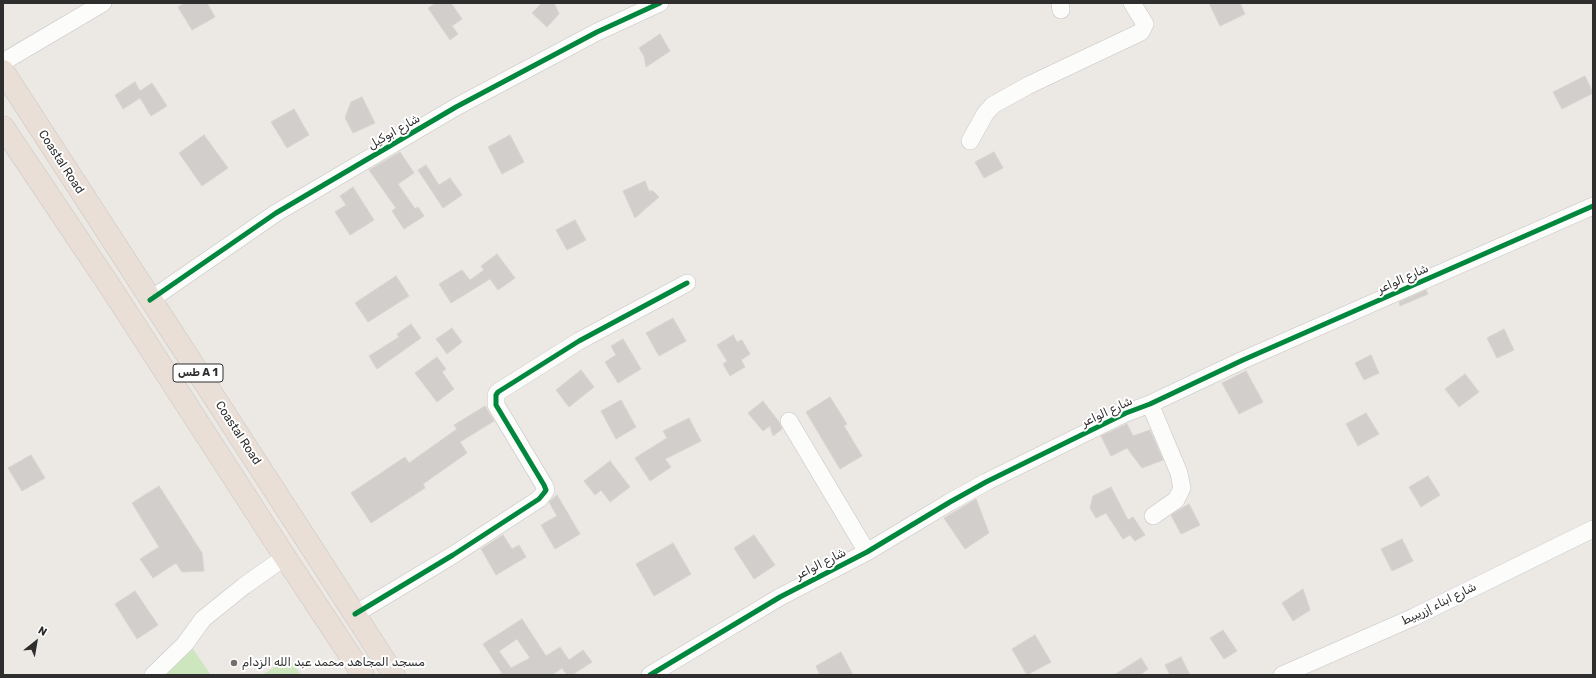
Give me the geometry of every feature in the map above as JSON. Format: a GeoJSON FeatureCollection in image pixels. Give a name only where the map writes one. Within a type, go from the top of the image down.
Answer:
{"type":"FeatureCollection","features":[{"type":"Feature","properties":{"kind":"highway","name":"Coastal Road"},"geometry":{"type":"LineString","coordinates":[[3,71],[394,675]]}},
{"type":"Feature","properties":{"kind":"highway","name":"طس A 1"},"geometry":{"type":"LineString","coordinates":[[3,127],[111,288],[285,557],[364,675]]}},
{"type":"Feature","properties":{"kind":"street"},"geometry":{"type":"LineString","coordinates":[[3,62],[103,3]]}},
{"type":"Feature","properties":{"kind":"street","name":"شارع ابوكيل"},"geometry":{"type":"LineString","coordinates":[[150,300],[276,213],[456,107],[597,32],[660,3]]}},
{"type":"Feature","properties":{"kind":"street"},"geometry":{"type":"LineString","coordinates":[[970,142],[985,114],[993,105],[1029,85],[1141,32],[1145,24],[1132,3]]}},
{"type":"Feature","properties":{"kind":"street","name":"شارع الواعر"},"geometry":{"type":"LineString","coordinates":[[650,675],[773,600],[867,552],[986,482],[1126,413],[1150,404],[1243,360],[1593,206]]}},
{"type":"Feature","properties":{"kind":"street"},"geometry":{"type":"LineString","coordinates":[[355,614],[453,555],[539,499],[546,490],[496,404],[496,395],[498,392],[579,341],[687,283]]}},
{"type":"Feature","properties":{"kind":"street"},"geometry":{"type":"LineString","coordinates":[[1150,404],[1180,473],[1182,488],[1176,500],[1153,516]]}},
{"type":"Feature","properties":{"kind":"street"},"geometry":{"type":"LineString","coordinates":[[789,421],[867,552]]}},
{"type":"Feature","properties":{"kind":"street","name":"شارع ابناء إزريبيط"},"geometry":{"type":"LineString","coordinates":[[1282,675],[1414,616],[1593,529]]}},
{"type":"Feature","properties":{"kind":"street"},"geometry":{"type":"LineString","coordinates":[[153,675],[185,644],[202,619],[244,586],[285,557]]}},
{"type":"Feature","properties":{"kind":"green space"},"geometry":{"type":"Polygon","coordinates":[[[193,649],[211,675],[165,675],[193,649]]]}},
{"type":"Feature","properties":{"kind":"green space"},"geometry":{"type":"Polygon","coordinates":[[[289,658],[301,675],[262,675],[289,658]]]}},
{"type":"Feature","properties":{"kind":"building"},"geometry":{"type":"Polygon","coordinates":[[[185,3],[207,3],[215,17],[192,30],[178,7],[185,3]]]}},
{"type":"Feature","properties":{"kind":"building"},"geometry":{"type":"Polygon","coordinates":[[[436,3],[451,3],[462,19],[452,26],[458,34],[450,40],[428,8],[436,3]]]}},
{"type":"Feature","properties":{"kind":"building"},"geometry":{"type":"Polygon","coordinates":[[[542,3],[554,3],[559,14],[547,27],[532,13],[542,3]]]}},
{"type":"Feature","properties":{"kind":"building"},"geometry":{"type":"Polygon","coordinates":[[[1209,3],[1240,3],[1245,14],[1220,26],[1209,3]]]}},
{"type":"Feature","properties":{"kind":"building"},"geometry":{"type":"Polygon","coordinates":[[[660,34],[670,51],[646,67],[644,56],[639,48],[660,34]]]}},
{"type":"Feature","properties":{"kind":"building"},"geometry":{"type":"Polygon","coordinates":[[[1585,76],[1593,93],[1562,109],[1553,92],[1585,76]]]}},
{"type":"Feature","properties":{"kind":"building"},"geometry":{"type":"Polygon","coordinates":[[[135,82],[140,91],[152,83],[167,106],[151,116],[140,98],[123,109],[115,95],[135,82]]]}},
{"type":"Feature","properties":{"kind":"building"},"geometry":{"type":"Polygon","coordinates":[[[362,97],[375,123],[353,133],[345,118],[351,102],[362,97]]]}},
{"type":"Feature","properties":{"kind":"building"},"geometry":{"type":"Polygon","coordinates":[[[294,109],[309,135],[287,148],[271,122],[294,109]]]}},
{"type":"Feature","properties":{"kind":"building"},"geometry":{"type":"Polygon","coordinates":[[[204,135],[228,168],[202,186],[179,153],[204,135]]]}},
{"type":"Feature","properties":{"kind":"building"},"geometry":{"type":"Polygon","coordinates":[[[510,135],[524,162],[502,174],[488,147],[510,135]]]}},
{"type":"Feature","properties":{"kind":"building"},"geometry":{"type":"Polygon","coordinates":[[[400,152],[414,173],[398,184],[415,209],[418,207],[424,216],[404,229],[392,211],[396,208],[369,170],[400,152]]]}},
{"type":"Feature","properties":{"kind":"building"},"geometry":{"type":"Polygon","coordinates":[[[994,152],[1003,168],[984,178],[975,162],[994,152]]]}},
{"type":"Feature","properties":{"kind":"building"},"geometry":{"type":"Polygon","coordinates":[[[426,165],[439,185],[450,178],[462,195],[443,208],[418,170],[426,165]]]}},
{"type":"Feature","properties":{"kind":"building"},"geometry":{"type":"Polygon","coordinates":[[[645,181],[649,191],[653,191],[659,197],[635,218],[623,191],[645,181]]]}},
{"type":"Feature","properties":{"kind":"building"},"geometry":{"type":"Polygon","coordinates":[[[353,187],[374,220],[350,235],[335,212],[346,205],[340,196],[353,187]]]}},
{"type":"Feature","properties":{"kind":"building"},"geometry":{"type":"Polygon","coordinates":[[[575,220],[586,240],[567,250],[556,230],[575,220]]]}},
{"type":"Feature","properties":{"kind":"building"},"geometry":{"type":"Polygon","coordinates":[[[497,254],[515,278],[498,290],[490,279],[451,303],[439,284],[462,270],[470,280],[484,270],[481,266],[497,254]]]}},
{"type":"Feature","properties":{"kind":"building"},"geometry":{"type":"Polygon","coordinates":[[[396,276],[409,296],[368,322],[355,303],[396,276]]]}},
{"type":"Feature","properties":{"kind":"building"},"geometry":{"type":"Polygon","coordinates":[[[1426,290],[1428,294],[1400,306],[1399,302],[1426,290]]]}},
{"type":"Feature","properties":{"kind":"building"},"geometry":{"type":"Polygon","coordinates":[[[673,318],[686,341],[659,356],[646,333],[673,318]]]}},
{"type":"Feature","properties":{"kind":"building"},"geometry":{"type":"Polygon","coordinates":[[[411,324],[421,338],[377,369],[369,356],[399,337],[397,334],[411,324]]]}},
{"type":"Feature","properties":{"kind":"building"},"geometry":{"type":"Polygon","coordinates":[[[452,328],[462,342],[447,354],[436,339],[452,328]]]}},
{"type":"Feature","properties":{"kind":"building"},"geometry":{"type":"Polygon","coordinates":[[[1504,329],[1514,350],[1497,358],[1487,338],[1504,329]]]}},
{"type":"Feature","properties":{"kind":"building"},"geometry":{"type":"Polygon","coordinates":[[[733,335],[737,342],[742,340],[750,354],[741,360],[745,367],[730,376],[723,364],[727,361],[717,345],[733,335]]]}},
{"type":"Feature","properties":{"kind":"building"},"geometry":{"type":"Polygon","coordinates":[[[623,339],[641,369],[618,383],[605,362],[616,355],[611,346],[623,339]]]}},
{"type":"Feature","properties":{"kind":"building"},"geometry":{"type":"Polygon","coordinates":[[[1371,355],[1379,373],[1364,380],[1355,363],[1371,355]]]}},
{"type":"Feature","properties":{"kind":"building"},"geometry":{"type":"Polygon","coordinates":[[[437,357],[446,369],[442,372],[454,389],[437,402],[415,373],[437,357]]]}},
{"type":"Feature","properties":{"kind":"building"},"geometry":{"type":"Polygon","coordinates":[[[581,370],[594,387],[569,407],[556,390],[581,370]]]}},
{"type":"Feature","properties":{"kind":"building"},"geometry":{"type":"Polygon","coordinates":[[[1246,371],[1263,402],[1239,414],[1222,383],[1246,371]]]}},
{"type":"Feature","properties":{"kind":"building"},"geometry":{"type":"Polygon","coordinates":[[[1465,374],[1479,392],[1459,407],[1445,389],[1465,374]]]}},
{"type":"Feature","properties":{"kind":"building"},"geometry":{"type":"Polygon","coordinates":[[[830,397],[847,424],[844,426],[862,456],[840,469],[806,412],[830,397]]]}},
{"type":"Feature","properties":{"kind":"building"},"geometry":{"type":"Polygon","coordinates":[[[621,400],[636,427],[616,439],[601,411],[621,400]]]}},
{"type":"Feature","properties":{"kind":"building"},"geometry":{"type":"Polygon","coordinates":[[[763,401],[779,422],[782,429],[773,436],[770,426],[763,431],[748,413],[763,401]]]}},
{"type":"Feature","properties":{"kind":"building"},"geometry":{"type":"Polygon","coordinates":[[[485,406],[494,421],[460,442],[467,453],[423,484],[425,488],[371,523],[351,493],[405,457],[409,463],[457,429],[454,425],[485,406]]]}},
{"type":"Feature","properties":{"kind":"building"},"geometry":{"type":"Polygon","coordinates":[[[1366,413],[1379,434],[1358,446],[1346,424],[1366,413]]]}},
{"type":"Feature","properties":{"kind":"building"},"geometry":{"type":"Polygon","coordinates":[[[689,418],[701,441],[665,459],[671,467],[650,481],[635,458],[667,438],[663,431],[689,418]]]}},
{"type":"Feature","properties":{"kind":"building"},"geometry":{"type":"Polygon","coordinates":[[[1127,424],[1133,436],[1150,430],[1163,460],[1142,468],[1127,448],[1111,456],[1101,436],[1127,424]]]}},
{"type":"Feature","properties":{"kind":"building"},"geometry":{"type":"Polygon","coordinates":[[[31,455],[45,478],[22,491],[8,468],[31,455]]]}},
{"type":"Feature","properties":{"kind":"building"},"geometry":{"type":"Polygon","coordinates":[[[610,461],[630,487],[610,502],[601,490],[595,495],[584,481],[610,461]]]}},
{"type":"Feature","properties":{"kind":"building"},"geometry":{"type":"Polygon","coordinates":[[[1428,476],[1440,495],[1421,507],[1409,487],[1428,476]]]}},
{"type":"Feature","properties":{"kind":"building"},"geometry":{"type":"Polygon","coordinates":[[[159,486],[202,553],[204,571],[182,572],[176,563],[153,578],[140,559],[159,547],[132,503],[159,486]]]}},
{"type":"Feature","properties":{"kind":"building"},"geometry":{"type":"Polygon","coordinates":[[[1111,487],[1128,520],[1133,517],[1145,535],[1135,541],[1130,535],[1123,539],[1106,513],[1096,518],[1090,508],[1093,496],[1111,487]]]}},
{"type":"Feature","properties":{"kind":"building"},"geometry":{"type":"Polygon","coordinates":[[[557,495],[580,534],[555,549],[541,525],[557,516],[549,502],[557,495]]]}},
{"type":"Feature","properties":{"kind":"building"},"geometry":{"type":"Polygon","coordinates":[[[976,499],[989,533],[965,549],[944,518],[976,499]]]}},
{"type":"Feature","properties":{"kind":"building"},"geometry":{"type":"Polygon","coordinates":[[[1189,504],[1200,525],[1181,534],[1171,515],[1189,504]]]}},
{"type":"Feature","properties":{"kind":"building"},"geometry":{"type":"Polygon","coordinates":[[[503,535],[512,549],[519,545],[526,557],[496,575],[481,549],[503,535]]]}},
{"type":"Feature","properties":{"kind":"building"},"geometry":{"type":"Polygon","coordinates":[[[754,535],[775,565],[754,579],[734,548],[754,535]]]}},
{"type":"Feature","properties":{"kind":"building"},"geometry":{"type":"Polygon","coordinates":[[[1402,539],[1413,561],[1392,571],[1381,549],[1402,539]]]}},
{"type":"Feature","properties":{"kind":"building"},"geometry":{"type":"Polygon","coordinates":[[[673,543],[691,574],[654,596],[636,564],[673,543]]]}},
{"type":"Feature","properties":{"kind":"building"},"geometry":{"type":"Polygon","coordinates":[[[1303,589],[1310,610],[1293,621],[1282,603],[1303,589]]]}},
{"type":"Feature","properties":{"kind":"building"},"geometry":{"type":"Polygon","coordinates":[[[135,591],[158,625],[137,639],[115,604],[135,591]]]}},
{"type":"Feature","properties":{"kind":"building"},"geometry":{"type":"Polygon","coordinates":[[[522,619],[546,656],[560,647],[569,660],[583,650],[592,662],[572,675],[567,675],[562,668],[552,675],[498,675],[502,673],[483,644],[522,619]],[[517,639],[499,651],[511,668],[530,658],[517,639]]]}},
{"type":"Feature","properties":{"kind":"building"},"geometry":{"type":"Polygon","coordinates":[[[1223,630],[1237,651],[1224,659],[1210,638],[1223,630]]]}},
{"type":"Feature","properties":{"kind":"building"},"geometry":{"type":"Polygon","coordinates":[[[1035,635],[1051,662],[1027,675],[1012,649],[1035,635]]]}},
{"type":"Feature","properties":{"kind":"building"},"geometry":{"type":"Polygon","coordinates":[[[841,652],[853,675],[820,675],[816,666],[841,652]]]}},
{"type":"Feature","properties":{"kind":"building"},"geometry":{"type":"Polygon","coordinates":[[[1181,657],[1190,675],[1170,675],[1165,665],[1181,657]]]}},
{"type":"Feature","properties":{"kind":"building"},"geometry":{"type":"Polygon","coordinates":[[[1141,658],[1148,669],[1140,675],[1114,675],[1141,658]]]}},
{"type":"Feature","properties":{"kind":"cycle path"},"geometry":{"type":"LineString","coordinates":[[150,300],[276,213],[456,107],[597,32],[660,3]]}},
{"type":"Feature","properties":{"kind":"cycle path"},"geometry":{"type":"LineString","coordinates":[[650,675],[780,597],[867,552],[986,482],[1126,413],[1150,404],[1243,360],[1593,206]]}},
{"type":"Feature","properties":{"kind":"cycle path"},"geometry":{"type":"LineString","coordinates":[[355,614],[453,555],[539,499],[546,490],[496,405],[496,395],[498,392],[579,341],[687,283]]}},
{"type":"Feature","properties":{"kind":"place","name":"مسجد المجاهد محمد عبد الله الزدام"},"geometry":{"type":"Point","coordinates":[234,663]}}]}
